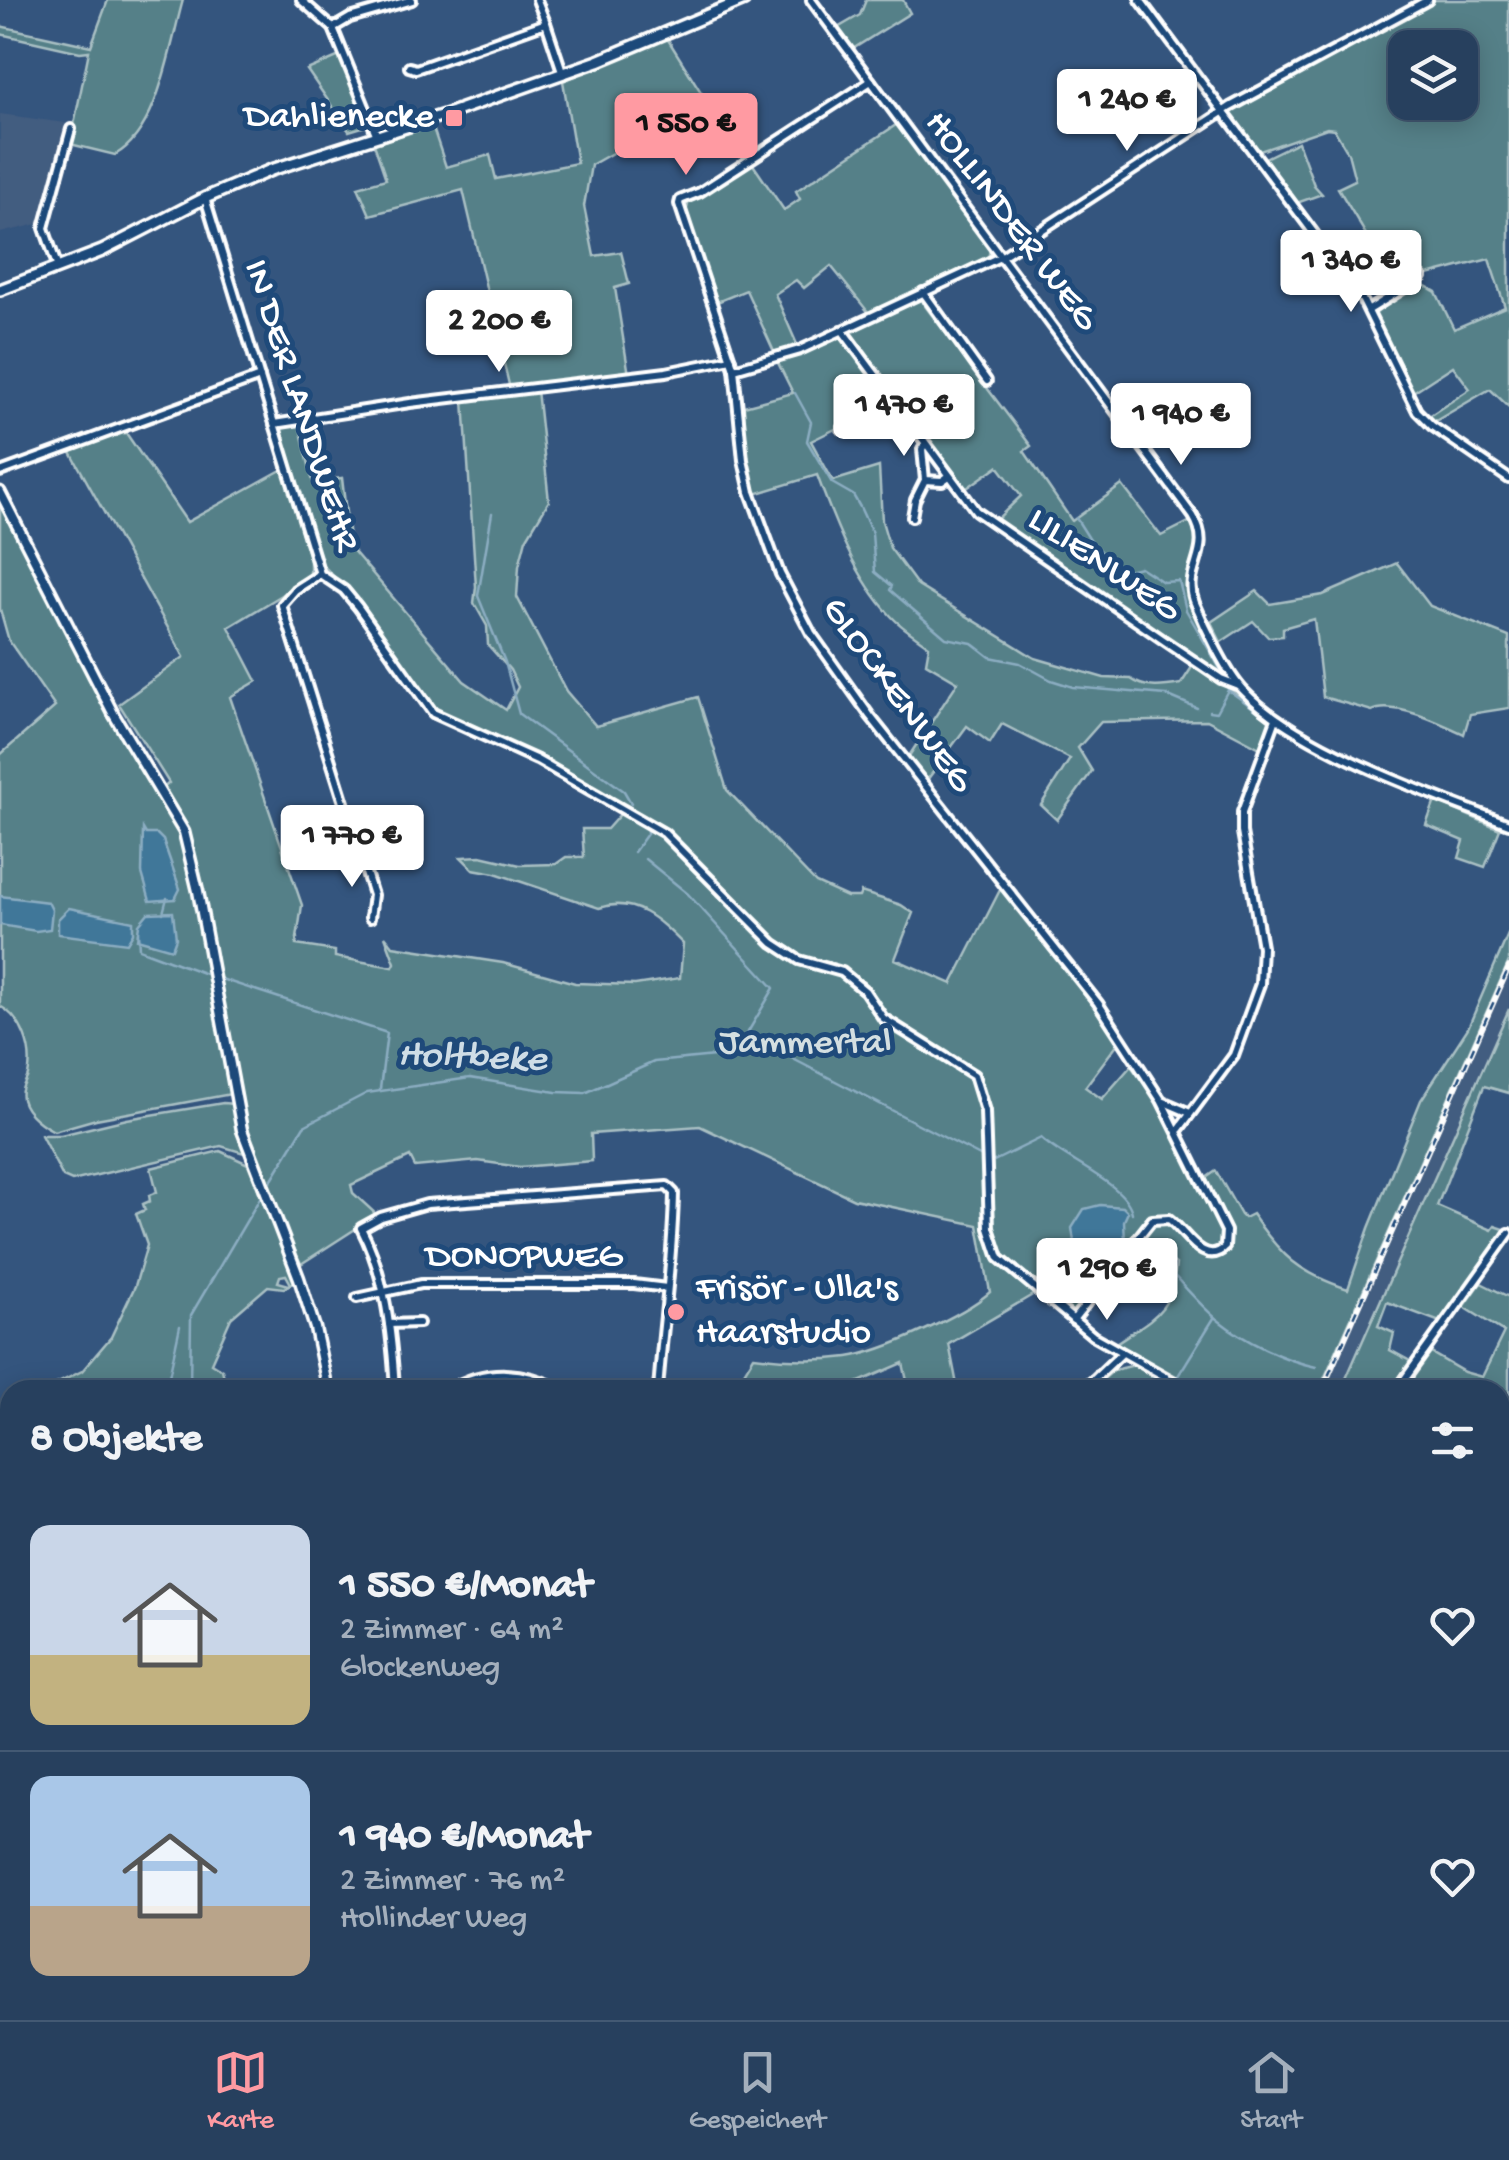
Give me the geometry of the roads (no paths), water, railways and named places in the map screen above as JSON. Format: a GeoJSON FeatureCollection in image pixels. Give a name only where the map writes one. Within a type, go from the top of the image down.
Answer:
{"type":"FeatureCollection","features":[{"type":"Feature","properties":{"kind":"main road"},"geometry":{"type":"LineString","coordinates":[[0,290],[128,239],[205,198],[300,158],[563,74],[744,0]]}},
{"type":"Feature","properties":{"kind":"street"},"geometry":{"type":"LineString","coordinates":[[301,0],[333,28],[377,136]]}},
{"type":"Feature","properties":{"kind":"street"},"geometry":{"type":"LineString","coordinates":[[333,28],[350,18],[412,0]]}},
{"type":"Feature","properties":{"kind":"street"},"geometry":{"type":"LineString","coordinates":[[538,0],[563,74]]}},
{"type":"Feature","properties":{"kind":"street","name":"HOLLINDER WEG"},"geometry":{"type":"LineString","coordinates":[[811,0],[1200,527],[1203,542],[1192,577],[1193,600],[1240,686],[1276,718],[1373,769],[1509,824]]}},
{"type":"Feature","properties":{"kind":"street"},"geometry":{"type":"LineString","coordinates":[[1140,0],[1369,310],[1417,411],[1509,480]]}},
{"type":"Feature","properties":{"kind":"street"},"geometry":{"type":"LineString","coordinates":[[734,369],[800,350],[1002,256],[1224,112],[1428,0]]}},
{"type":"Feature","properties":{"kind":"street"},"geometry":{"type":"LineString","coordinates":[[409,67],[416,69],[546,23]]}},
{"type":"Feature","properties":{"kind":"street","name":"GLOCKENWEG"},"geometry":{"type":"LineString","coordinates":[[871,81],[679,202],[734,369],[742,460],[750,492],[780,574],[811,634],[870,716],[1098,1004],[1178,1130],[1226,1231],[1225,1247],[1215,1255],[1205,1253],[1174,1222],[1164,1217],[1152,1220],[1074,1320]]}},
{"type":"Feature","properties":{"kind":"street"},"geometry":{"type":"LineString","coordinates":[[58,269],[44,228],[71,129]]}},
{"type":"Feature","properties":{"kind":"street","name":"IN DER LANDWEHR"},"geometry":{"type":"LineString","coordinates":[[205,198],[320,574],[344,590],[358,606],[433,712],[537,760],[664,833],[773,943],[799,960],[842,972],[865,991],[883,1018],[974,1075],[985,1111],[989,1228],[995,1249],[1008,1267],[1074,1320],[1171,1380]]}},
{"type":"Feature","properties":{"kind":"street"},"geometry":{"type":"LineString","coordinates":[[1369,310],[1422,277]]}},
{"type":"Feature","properties":{"kind":"street"},"geometry":{"type":"LineString","coordinates":[[922,292],[986,381]]}},
{"type":"Feature","properties":{"kind":"street","name":"LILIENWEG"},"geometry":{"type":"LineString","coordinates":[[842,330],[968,503],[992,524],[1221,679],[1240,686]]}},
{"type":"Feature","properties":{"kind":"street"},"geometry":{"type":"LineString","coordinates":[[274,424],[682,370],[731,359]]}},
{"type":"Feature","properties":{"kind":"street"},"geometry":{"type":"LineString","coordinates":[[0,472],[260,376]]}},
{"type":"Feature","properties":{"kind":"street"},"geometry":{"type":"LineString","coordinates":[[842,429],[895,403]]}},
{"type":"Feature","properties":{"kind":"street"},"geometry":{"type":"LineString","coordinates":[[912,517],[924,480],[925,444]]}},
{"type":"Feature","properties":{"kind":"street"},"geometry":{"type":"LineString","coordinates":[[924,480],[942,481],[948,476]]}},
{"type":"Feature","properties":{"kind":"street"},"geometry":{"type":"LineString","coordinates":[[0,492],[114,715],[184,832],[242,1130],[308,1304],[326,1380]]}},
{"type":"Feature","properties":{"kind":"street"},"geometry":{"type":"LineString","coordinates":[[320,574],[294,590],[282,605],[373,894],[370,918]]}},
{"type":"Feature","properties":{"kind":"street"},"geometry":{"type":"LineString","coordinates":[[1178,1130],[1234,1055],[1260,984],[1262,947],[1242,812],[1276,718]]}},
{"type":"Feature","properties":{"kind":"street"},"geometry":{"type":"LineString","coordinates":[[1161,1100],[1190,1113]]}},
{"type":"Feature","properties":{"kind":"street","name":"DONOPWEG"},"geometry":{"type":"LineString","coordinates":[[357,1298],[382,1292],[431,1284],[634,1284],[667,1288],[672,1260],[673,1188],[428,1204],[381,1217],[361,1228],[370,1245],[382,1292],[389,1324],[393,1380]]}},
{"type":"Feature","properties":{"kind":"street"},"geometry":{"type":"LineString","coordinates":[[1404,1380],[1509,1233]]}},
{"type":"Feature","properties":{"kind":"street"},"geometry":{"type":"LineString","coordinates":[[659,1380],[667,1288]]}},
{"type":"Feature","properties":{"kind":"street","name":"DONOPWEG"},"geometry":{"type":"LineString","coordinates":[[389,1324],[419,1323]]}},
{"type":"Feature","properties":{"kind":"street"},"geometry":{"type":"LineString","coordinates":[[1094,1380],[1122,1353]]}},
{"type":"Feature","properties":{"kind":"street"},"geometry":{"type":"LineString","coordinates":[[470,1380],[510,1373],[539,1380]]}},
{"type":"Feature","properties":{"kind":"waterway"},"geometry":{"type":"LineString","coordinates":[[795,393],[811,422],[807,441],[832,483],[853,495],[872,533],[875,572],[946,638],[972,643],[990,657],[1020,663],[1073,687],[1166,695],[1197,708]]}},
{"type":"Feature","properties":{"kind":"waterway"},"geometry":{"type":"LineString","coordinates":[[492,513],[478,596],[505,662],[519,714],[624,791],[631,803]]}},
{"type":"Feature","properties":{"kind":"waterway"},"geometry":{"type":"LineString","coordinates":[[1076,518],[1090,540],[1120,572],[1140,567],[1163,582],[1179,581],[1186,610],[1220,669]]}},
{"type":"Feature","properties":{"kind":"waterway"},"geometry":{"type":"LineString","coordinates":[[1209,711],[1216,712],[1228,690],[1270,720]]}},
{"type":"Feature","properties":{"kind":"waterway"},"geometry":{"type":"LineString","coordinates":[[1279,726],[1309,742]]}},
{"type":"Feature","properties":{"kind":"waterway"},"geometry":{"type":"LineString","coordinates":[[1379,776],[1496,823]]}},
{"type":"Feature","properties":{"kind":"waterway"},"geometry":{"type":"LineString","coordinates":[[634,852],[647,834],[647,826]]}},
{"type":"Feature","properties":{"kind":"waterway","name":"Holtbeke"},"geometry":{"type":"LineString","coordinates":[[269,1184],[304,1126],[367,1093],[470,1078],[585,1093],[654,1062],[735,1054],[774,988],[688,894],[645,859]]}},
{"type":"Feature","properties":{"kind":"waterway","name":"Holtbeke"},"geometry":{"type":"LineString","coordinates":[[163,913],[167,898]]}},
{"type":"Feature","properties":{"kind":"waterway","name":"Holtbeke"},"geometry":{"type":"LineString","coordinates":[[138,932],[139,949],[206,974]]}},
{"type":"Feature","properties":{"kind":"waterway","name":"Holtbeke"},"geometry":{"type":"LineString","coordinates":[[221,979],[387,1033],[380,1089]]}},
{"type":"Feature","properties":{"kind":"waterway","name":"Holtbeke"},"geometry":{"type":"LineString","coordinates":[[747,1037],[764,1041],[980,1156]]}},
{"type":"Feature","properties":{"kind":"waterway","name":"Holtbeke"},"geometry":{"type":"LineString","coordinates":[[994,1161],[1041,1138],[1107,1182],[1128,1202],[1132,1213]]}},
{"type":"Feature","properties":{"kind":"waterway"},"geometry":{"type":"LineString","coordinates":[[190,1380],[191,1315],[260,1198]]}},
{"type":"Feature","properties":{"kind":"waterway","name":"Holtbeke"},"geometry":{"type":"LineString","coordinates":[[1140,1244],[1228,1328],[1277,1355],[1316,1367]]}},
{"type":"Feature","properties":{"kind":"waterway"},"geometry":{"type":"LineString","coordinates":[[1178,1376],[1214,1318]]}},
{"type":"Feature","properties":{"kind":"waterway"},"geometry":{"type":"LineString","coordinates":[[168,1380],[180,1326]]}},
{"type":"Feature","properties":{"kind":"waterway"},"geometry":{"type":"LineString","coordinates":[[1150,1380],[1155,1376],[1163,1380]]}},
{"type":"Feature","properties":{"kind":"railway"},"geometry":{"type":"LineString","coordinates":[[1326,1380],[1509,967]]}},
{"type":"Feature","properties":{"kind":"place","name":"Dahlienecke"},"geometry":{"type":"Point","coordinates":[454,118]}},
{"type":"Feature","properties":{"kind":"place","name":"Frisör - Ulla's Haarstudio"},"geometry":{"type":"Point","coordinates":[676,1312]}},
{"type":"Feature","properties":{"kind":"park label","name":"Jammertal"},"geometry":{"type":"Point","coordinates":[805,1044]}}]}
